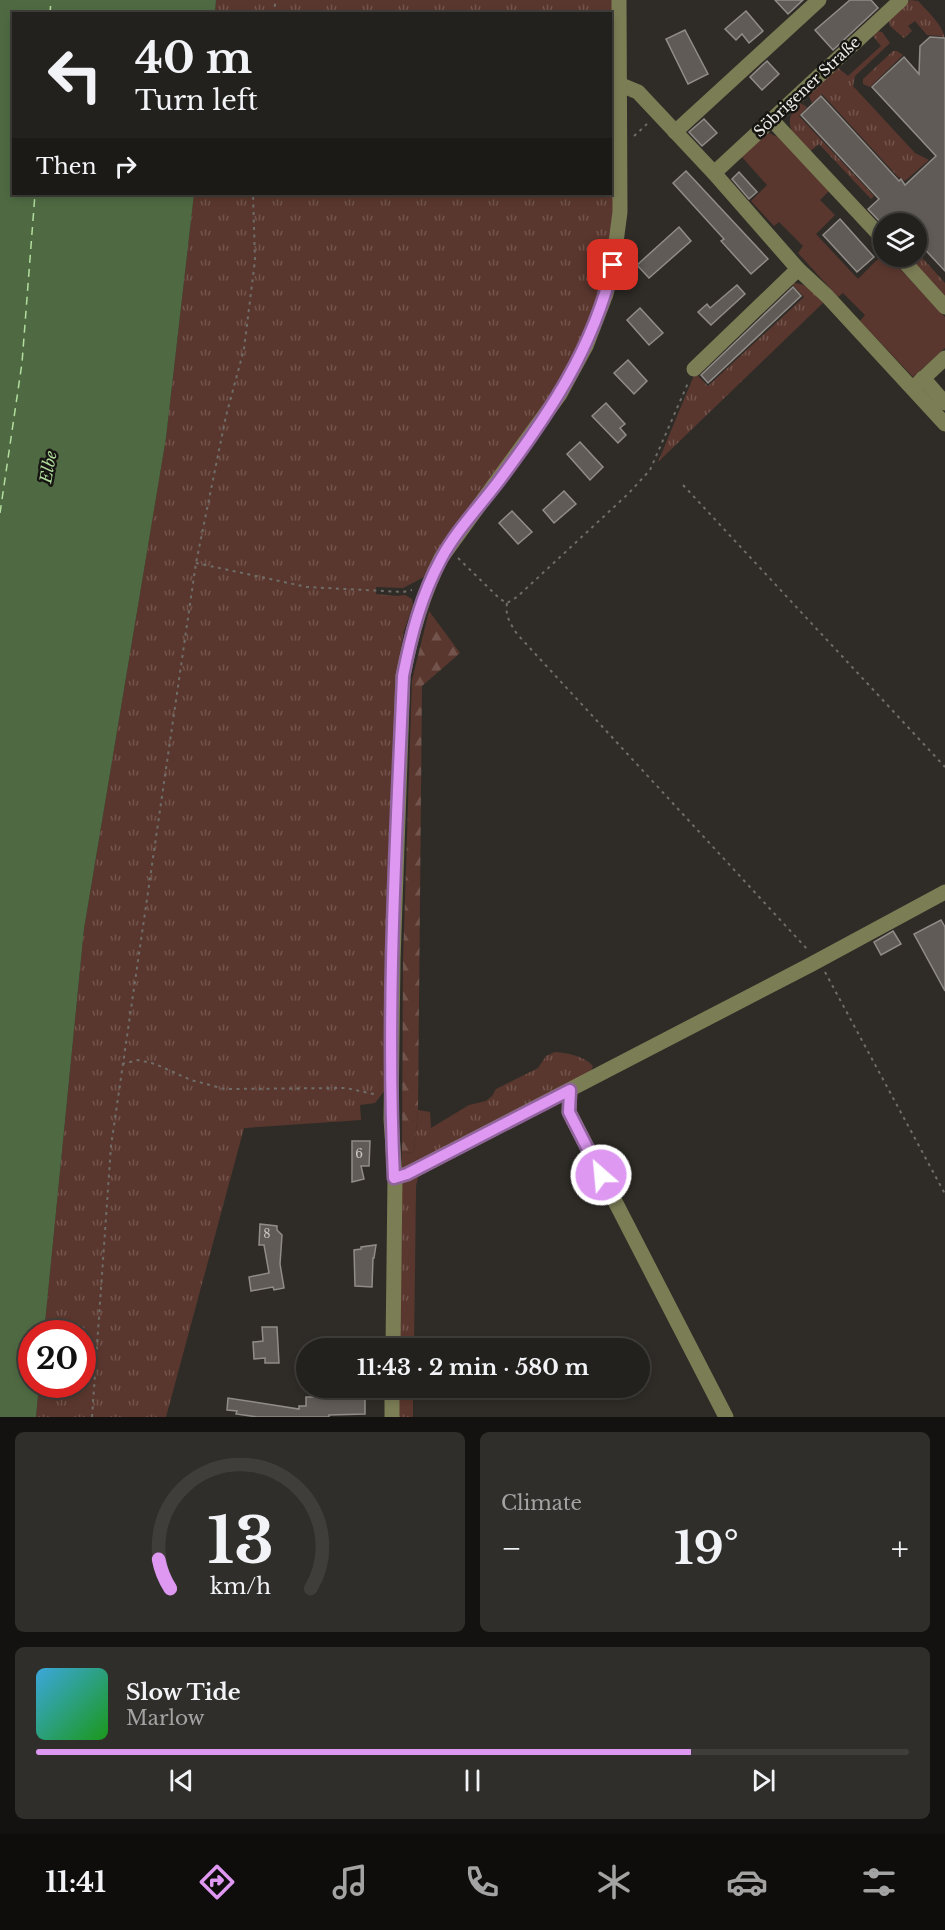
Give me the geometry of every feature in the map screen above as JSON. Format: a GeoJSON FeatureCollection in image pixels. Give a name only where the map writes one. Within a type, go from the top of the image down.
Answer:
{"type":"FeatureCollection","features":[{"type":"Feature","properties":{"kind":"street"},"geometry":{"type":"LineString","coordinates":[[393,1338],[393,960],[403,676],[412,632],[426,587],[448,547],[500,480],[560,394],[575,369],[597,322],[613,265],[620,212],[620,0]]}},
{"type":"Feature","properties":{"kind":"street"},"geometry":{"type":"LineString","coordinates":[[675,132],[819,0]]}},
{"type":"Feature","properties":{"kind":"street","name":"Söbrigener Straße"},"geometry":{"type":"LineString","coordinates":[[714,173],[900,0]]}},
{"type":"Feature","properties":{"kind":"street"},"geometry":{"type":"LineString","coordinates":[[621,85],[638,92],[714,173],[798,269],[918,383],[944,400]]}},
{"type":"Feature","properties":{"kind":"street"},"geometry":{"type":"LineString","coordinates":[[772,120],[873,228]]}},
{"type":"Feature","properties":{"kind":"street"},"geometry":{"type":"LineString","coordinates":[[908,267],[945,307]]}},
{"type":"Feature","properties":{"kind":"street"},"geometry":{"type":"LineString","coordinates":[[694,369],[798,269]]}},
{"type":"Feature","properties":{"kind":"street"},"geometry":{"type":"LineString","coordinates":[[918,383],[945,358]]}},
{"type":"Feature","properties":{"kind":"street"},"geometry":{"type":"LineString","coordinates":[[918,383],[945,424]]}},
{"type":"Feature","properties":{"kind":"street"},"geometry":{"type":"LineString","coordinates":[[394,1178],[407,1174],[570,1090],[945,892]]}},
{"type":"Feature","properties":{"kind":"street"},"geometry":{"type":"LineString","coordinates":[[570,1090],[569,1112],[726,1417]]}},
{"type":"Feature","properties":{"kind":"street"},"geometry":{"type":"LineString","coordinates":[[392,1398],[392,1417]]}},
{"type":"Feature","properties":{"kind":"path"},"geometry":{"type":"LineString","coordinates":[[627,142],[658,114]]}},
{"type":"Feature","properties":{"kind":"path"},"geometry":{"type":"LineString","coordinates":[[92,1417],[111,1146],[196,563],[226,416],[244,349],[255,260],[253,195]]}},
{"type":"Feature","properties":{"kind":"path"},"geometry":{"type":"LineString","coordinates":[[694,369],[650,470],[602,518],[517,597],[507,603],[505,612],[507,619],[517,634],[818,960],[945,1194]]}},
{"type":"Feature","properties":{"kind":"path"},"geometry":{"type":"LineString","coordinates":[[682,485],[945,767]]}},
{"type":"Feature","properties":{"kind":"path"},"geometry":{"type":"LineString","coordinates":[[448,547],[471,573],[507,603]]}},
{"type":"Feature","properties":{"kind":"path"},"geometry":{"type":"LineString","coordinates":[[196,563],[307,587],[403,592],[426,587]]}},
{"type":"Feature","properties":{"kind":"path"},"geometry":{"type":"LineString","coordinates":[[122,1064],[138,1060],[147,1062],[191,1080],[225,1089],[346,1088],[392,1097]]}},
{"type":"Feature","properties":{"kind":"green space"},"geometry":{"type":"Polygon","coordinates":[[[216,0],[614,0],[614,210],[607,264],[591,320],[556,391],[439,551],[424,577],[403,588],[376,587],[376,594],[405,595],[412,599],[413,605],[404,631],[396,675],[385,1090],[375,1103],[360,1105],[361,1120],[244,1128],[166,1417],[36,1417],[38,1398],[96,1398],[96,1320],[45,1320],[84,929],[166,438],[194,195],[612,195],[612,12],[215,12],[216,0]]]}},
{"type":"Feature","properties":{"kind":"green space"},"geometry":{"type":"Polygon","coordinates":[[[910,0],[918,1],[931,15],[942,30],[945,41],[941,36],[927,35],[915,21],[908,26],[912,31],[904,38],[890,26],[889,20],[910,0]]]}},
{"type":"Feature","properties":{"kind":"green space"},"geometry":{"type":"Polygon","coordinates":[[[877,31],[882,32],[890,43],[855,76],[853,86],[915,153],[929,160],[905,181],[899,178],[822,94],[812,103],[808,94],[837,67],[848,76],[881,46],[873,36],[877,31]]]}},
{"type":"Feature","properties":{"kind":"green space"},"geometry":{"type":"Polygon","coordinates":[[[893,51],[903,55],[870,87],[863,84],[863,79],[893,51]]]}},
{"type":"Feature","properties":{"kind":"green space"},"geometry":{"type":"Polygon","coordinates":[[[800,103],[807,107],[799,116],[874,196],[871,199],[819,144],[808,153],[798,141],[790,123],[794,110],[800,103]]]}},
{"type":"Feature","properties":{"kind":"green space"},"geometry":{"type":"Polygon","coordinates":[[[766,132],[778,137],[829,191],[820,200],[835,215],[816,234],[858,279],[873,264],[873,267],[898,267],[945,317],[945,348],[913,377],[860,321],[865,315],[843,293],[838,297],[798,253],[803,246],[779,222],[774,226],[751,201],[767,185],[741,156],[766,132]]]}},
{"type":"Feature","properties":{"kind":"green space"},"geometry":{"type":"Polygon","coordinates":[[[927,263],[945,283],[945,301],[916,267],[927,267],[927,263]]]}},
{"type":"Feature","properties":{"kind":"green space"},"geometry":{"type":"Polygon","coordinates":[[[791,283],[805,286],[825,301],[658,462],[695,373],[708,386],[804,297],[791,283]]]}},
{"type":"Feature","properties":{"kind":"green space"},"geometry":{"type":"Polygon","coordinates":[[[429,611],[460,653],[422,686],[418,1110],[414,1152],[402,1153],[403,961],[412,680],[429,611]]]}},
{"type":"Feature","properties":{"kind":"green space"},"geometry":{"type":"Polygon","coordinates":[[[555,1052],[570,1054],[580,1057],[593,1066],[591,1072],[418,1177],[414,1338],[400,1338],[402,1153],[414,1152],[418,1110],[430,1112],[431,1128],[469,1105],[486,1101],[496,1089],[538,1068],[546,1056],[555,1052]]]}},
{"type":"Feature","properties":{"kind":"green space"},"geometry":{"type":"Polygon","coordinates":[[[399,1398],[413,1398],[413,1417],[399,1417],[399,1398]]]}},
{"type":"Feature","properties":{"kind":"water","name":"Elbe"},"geometry":{"type":"Polygon","coordinates":[[[0,0],[216,0],[215,12],[12,12],[12,195],[194,195],[166,438],[84,929],[45,1320],[18,1320],[18,1398],[38,1398],[36,1417],[0,1417],[0,0]]]}},
{"type":"Feature","properties":{"kind":"building"},"geometry":{"type":"Polygon","coordinates":[[[775,0],[803,0],[788,14],[775,0]]]}},
{"type":"Feature","properties":{"kind":"building"},"geometry":{"type":"Polygon","coordinates":[[[850,0],[871,0],[878,8],[833,50],[815,30],[850,0]]]}},
{"type":"Feature","properties":{"kind":"building"},"geometry":{"type":"Polygon","coordinates":[[[746,11],[763,31],[749,43],[742,34],[736,40],[725,29],[746,11]]]}},
{"type":"Feature","properties":{"kind":"building"},"geometry":{"type":"Polygon","coordinates":[[[685,30],[708,74],[688,84],[666,39],[685,30]]]}},
{"type":"Feature","properties":{"kind":"building"},"geometry":{"type":"Polygon","coordinates":[[[930,37],[945,38],[945,271],[927,252],[927,213],[873,214],[868,209],[879,199],[801,115],[821,96],[905,185],[936,156],[872,87],[904,57],[919,74],[920,46],[930,37]]]}},
{"type":"Feature","properties":{"kind":"building"},"geometry":{"type":"Polygon","coordinates":[[[767,61],[779,74],[762,90],[750,77],[767,61]]]}},
{"type":"Feature","properties":{"kind":"building"},"geometry":{"type":"Polygon","coordinates":[[[704,119],[717,133],[702,146],[689,132],[704,119]]]}},
{"type":"Feature","properties":{"kind":"building"},"geometry":{"type":"Polygon","coordinates":[[[686,171],[768,259],[751,274],[721,241],[724,239],[673,183],[686,171]]]}},
{"type":"Feature","properties":{"kind":"building"},"geometry":{"type":"Polygon","coordinates":[[[739,172],[757,192],[749,199],[732,179],[739,172]]]}},
{"type":"Feature","properties":{"kind":"building"},"geometry":{"type":"Polygon","coordinates":[[[840,219],[873,258],[857,272],[823,235],[840,219]]]}},
{"type":"Feature","properties":{"kind":"building"},"geometry":{"type":"Polygon","coordinates":[[[679,227],[691,241],[649,278],[637,265],[679,227]]]}},
{"type":"Feature","properties":{"kind":"building"},"geometry":{"type":"Polygon","coordinates":[[[737,285],[745,294],[711,325],[698,312],[707,304],[710,308],[737,285]]]}},
{"type":"Feature","properties":{"kind":"building"},"geometry":{"type":"Polygon","coordinates":[[[793,287],[801,296],[708,383],[701,375],[793,287]]]}},
{"type":"Feature","properties":{"kind":"building"},"geometry":{"type":"Polygon","coordinates":[[[640,308],[663,333],[649,345],[627,320],[640,308]]]}},
{"type":"Feature","properties":{"kind":"building"},"geometry":{"type":"Polygon","coordinates":[[[628,360],[647,381],[634,394],[614,373],[628,360]]]}},
{"type":"Feature","properties":{"kind":"building"},"geometry":{"type":"Polygon","coordinates":[[[606,403],[625,424],[620,428],[626,435],[618,443],[592,416],[606,403]]]}},
{"type":"Feature","properties":{"kind":"building"},"geometry":{"type":"Polygon","coordinates":[[[580,442],[603,467],[590,480],[567,454],[580,442]]]}},
{"type":"Feature","properties":{"kind":"building"},"geometry":{"type":"Polygon","coordinates":[[[564,491],[576,504],[554,523],[543,510],[564,491]]]}},
{"type":"Feature","properties":{"kind":"building"},"geometry":{"type":"Polygon","coordinates":[[[512,511],[532,532],[518,544],[499,523],[512,511]]]}},
{"type":"Feature","properties":{"kind":"building"},"geometry":{"type":"Polygon","coordinates":[[[941,920],[945,927],[945,991],[914,934],[941,920]]]}},
{"type":"Feature","properties":{"kind":"building"},"geometry":{"type":"Polygon","coordinates":[[[893,931],[901,944],[881,955],[874,942],[893,931]]]}},
{"type":"Feature","properties":{"kind":"building"},"geometry":{"type":"Polygon","coordinates":[[[352,1141],[370,1141],[369,1166],[361,1166],[364,1179],[352,1182],[352,1141]]]}},
{"type":"Feature","properties":{"kind":"building"},"geometry":{"type":"Polygon","coordinates":[[[260,1224],[277,1226],[277,1230],[282,1235],[280,1264],[284,1288],[274,1290],[273,1287],[251,1291],[249,1277],[269,1273],[264,1245],[259,1245],[260,1224]]]}},
{"type":"Feature","properties":{"kind":"building"},"geometry":{"type":"Polygon","coordinates":[[[376,1245],[372,1287],[355,1286],[354,1250],[376,1245]]]}},
{"type":"Feature","properties":{"kind":"building"},"geometry":{"type":"Polygon","coordinates":[[[262,1327],[277,1327],[279,1363],[265,1363],[265,1358],[254,1359],[253,1342],[263,1341],[262,1327]]]}},
{"type":"Feature","properties":{"kind":"building"},"geometry":{"type":"Polygon","coordinates":[[[228,1398],[299,1409],[299,1406],[306,1406],[306,1398],[365,1398],[365,1414],[329,1415],[329,1417],[257,1417],[236,1414],[237,1411],[227,1410],[228,1398]]]}},
{"type":"Feature","properties":{"kind":"ferry route"},"geometry":{"type":"LineString","coordinates":[[50,12],[51,0]]}},
{"type":"Feature","properties":{"kind":"ferry route"},"geometry":{"type":"LineString","coordinates":[[0,513],[22,363],[35,195]]}},
{"type":"Feature","properties":{"kind":"route"},"geometry":{"type":"LineString","coordinates":[[601,1175],[569,1112],[570,1090],[407,1174],[394,1178],[391,1119],[392,983],[403,676],[412,632],[426,587],[441,558],[500,480],[575,369],[597,322],[613,265]]}}]}
